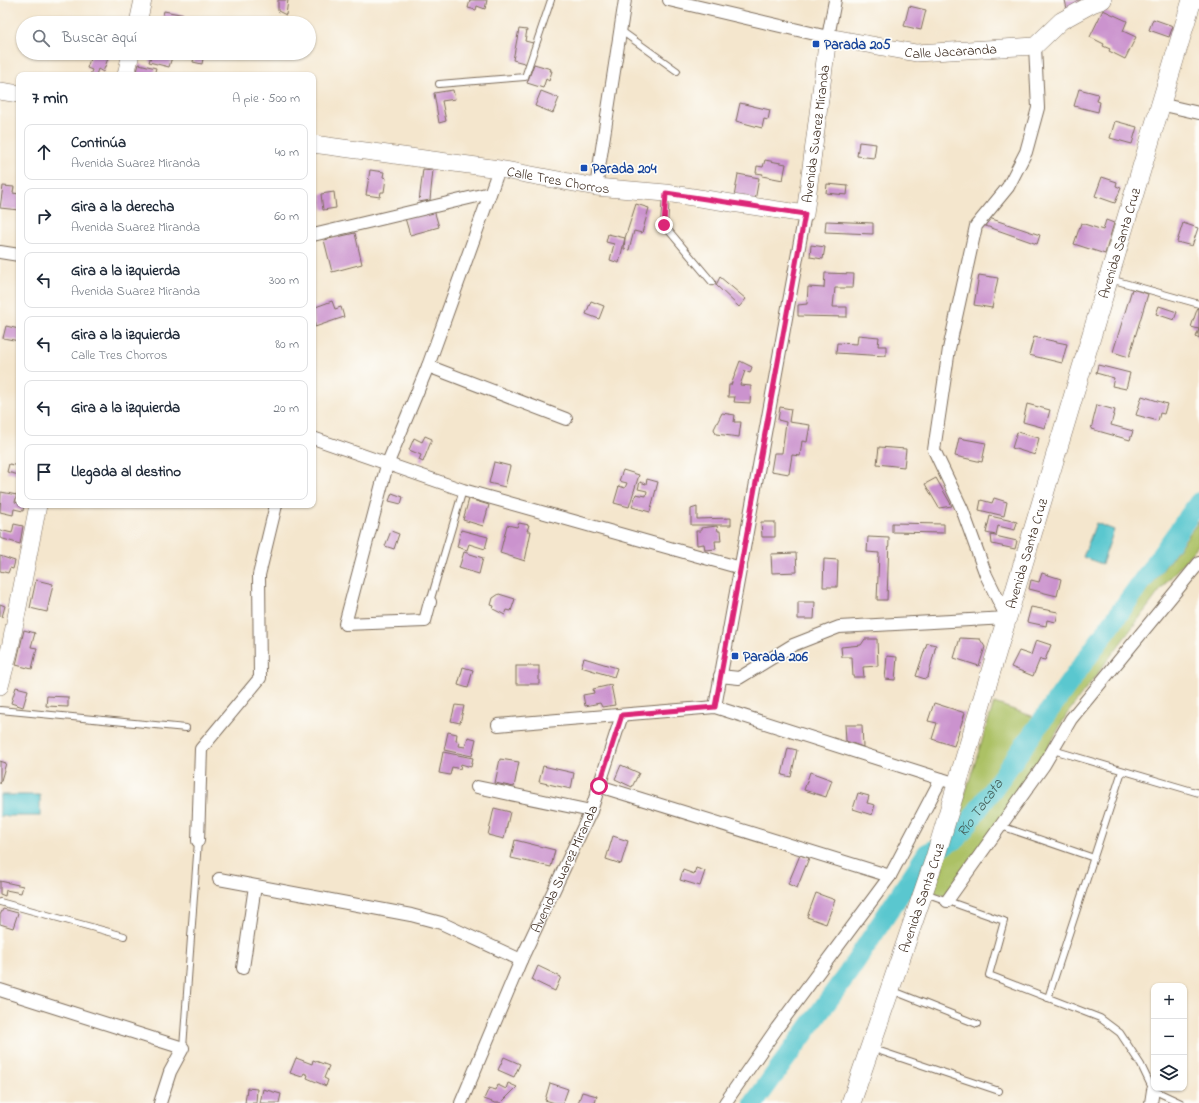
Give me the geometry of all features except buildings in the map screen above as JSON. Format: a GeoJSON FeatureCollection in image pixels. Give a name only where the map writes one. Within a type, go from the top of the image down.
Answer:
{"type":"FeatureCollection","features":[{"type":"Feature","properties":{"kind":"main road"},"geometry":{"type":"LineString","coordinates":[[140,16],[143,0]]}},
{"type":"Feature","properties":{"kind":"main road"},"geometry":{"type":"LineString","coordinates":[[1035,46],[1061,21],[1092,4],[1103,0]]}},
{"type":"Feature","properties":{"kind":"main road","name":"Avenida Santa Cruz"},"geometry":{"type":"LineString","coordinates":[[851,1103],[935,858],[943,829],[949,782],[1006,618],[1192,0]]}},
{"type":"Feature","properties":{"kind":"main road","name":"Calle Jacaranda"},"geometry":{"type":"LineString","coordinates":[[828,37],[916,53],[1035,46]]}},
{"type":"Feature","properties":{"kind":"main road","name":"Avenida Suarez Miranda"},"geometry":{"type":"LineString","coordinates":[[805,214],[828,37]]}},
{"type":"Feature","properties":{"kind":"main road"},"geometry":{"type":"LineString","coordinates":[[127,72],[129,60]]}},
{"type":"Feature","properties":{"kind":"main road"},"geometry":{"type":"LineString","coordinates":[[0,91],[16,94]]}},
{"type":"Feature","properties":{"kind":"main road","name":"Calle Tres Chorros"},"geometry":{"type":"LineString","coordinates":[[316,144],[499,169],[596,187],[666,193],[805,214]]}},
{"type":"Feature","properties":{"kind":"main road"},"geometry":{"type":"LineString","coordinates":[[0,686],[10,648],[37,508]]}},
{"type":"Feature","properties":{"kind":"street"},"geometry":{"type":"LineString","coordinates":[[596,187],[625,0]]}},
{"type":"Feature","properties":{"kind":"street","name":"Calle Jacaranda"},"geometry":{"type":"LineString","coordinates":[[670,0],[828,37]]}},
{"type":"Feature","properties":{"kind":"street","name":"Avenida Suarez Miranda"},"geometry":{"type":"LineString","coordinates":[[828,37],[835,0]]}},
{"type":"Feature","properties":{"kind":"street"},"geometry":{"type":"LineString","coordinates":[[720,676],[739,678],[793,645],[839,628],[1006,618],[986,575],[962,509],[934,450],[949,349],[976,226],[1008,187],[1026,152],[1038,108],[1035,46]]}},
{"type":"Feature","properties":{"kind":"street"},"geometry":{"type":"LineString","coordinates":[[1160,104],[1199,113]]}},
{"type":"Feature","properties":{"kind":"street"},"geometry":{"type":"LineString","coordinates":[[430,602],[425,621],[345,624],[387,465],[428,366],[499,169]]}},
{"type":"Feature","properties":{"kind":"street"},"geometry":{"type":"LineString","coordinates":[[316,234],[490,193]]}},
{"type":"Feature","properties":{"kind":"street","name":"Avenida Suarez Miranda"},"geometry":{"type":"LineString","coordinates":[[715,707],[805,214]]}},
{"type":"Feature","properties":{"kind":"street"},"geometry":{"type":"LineString","coordinates":[[0,252],[16,255]]}},
{"type":"Feature","properties":{"kind":"street"},"geometry":{"type":"LineString","coordinates":[[428,366],[566,419]]}},
{"type":"Feature","properties":{"kind":"street"},"geometry":{"type":"LineString","coordinates":[[316,439],[387,465],[463,490],[741,568]]}},
{"type":"Feature","properties":{"kind":"street"},"geometry":{"type":"LineString","coordinates":[[198,841],[201,749],[260,678],[259,575],[275,508]]}},
{"type":"Feature","properties":{"kind":"street"},"geometry":{"type":"LineString","coordinates":[[947,901],[1053,750],[1071,719],[1199,563]]}},
{"type":"Feature","properties":{"kind":"street"},"geometry":{"type":"LineString","coordinates":[[498,725],[715,707],[949,782],[890,876],[777,1028],[725,1103]]}},
{"type":"Feature","properties":{"kind":"street","name":"Avenida Suarez Miranda"},"geometry":{"type":"LineString","coordinates":[[463,1102],[521,960],[591,811],[622,715]]}},
{"type":"Feature","properties":{"kind":"street"},"geometry":{"type":"LineString","coordinates":[[599,786],[890,876]]}},
{"type":"Feature","properties":{"kind":"street"},"geometry":{"type":"LineString","coordinates":[[477,787],[591,811]]}},
{"type":"Feature","properties":{"kind":"street"},"geometry":{"type":"LineString","coordinates":[[219,879],[411,915],[441,923],[521,960]]}},
{"type":"Feature","properties":{"kind":"street"},"geometry":{"type":"LineString","coordinates":[[243,968],[255,886]]}},
{"type":"Feature","properties":{"kind":"street"},"geometry":{"type":"LineString","coordinates":[[0,990],[183,1048],[170,1072],[160,1103]]}},
{"type":"Feature","properties":{"kind":"street"},"geometry":{"type":"LineString","coordinates":[[1151,1103],[1153,1091]]}},
{"type":"Feature","properties":{"kind":"lane"},"geometry":{"type":"LineString","coordinates":[[439,84],[524,77],[551,0]]}},
{"type":"Feature","properties":{"kind":"lane"},"geometry":{"type":"LineString","coordinates":[[620,30],[677,72]]}},
{"type":"Feature","properties":{"kind":"lane"},"geometry":{"type":"LineString","coordinates":[[666,193],[664,225],[712,282]]}},
{"type":"Feature","properties":{"kind":"lane"},"geometry":{"type":"LineString","coordinates":[[1109,278],[1199,304]]}},
{"type":"Feature","properties":{"kind":"lane"},"geometry":{"type":"LineString","coordinates":[[430,602],[463,490]]}},
{"type":"Feature","properties":{"kind":"lane"},"geometry":{"type":"LineString","coordinates":[[0,710],[186,728]]}},
{"type":"Feature","properties":{"kind":"lane"},"geometry":{"type":"LineString","coordinates":[[1053,750],[1199,793]]}},
{"type":"Feature","properties":{"kind":"lane"},"geometry":{"type":"LineString","coordinates":[[1048,998],[1122,771]]}},
{"type":"Feature","properties":{"kind":"lane"},"geometry":{"type":"LineString","coordinates":[[1001,826],[1094,858]]}},
{"type":"Feature","properties":{"kind":"lane"},"geometry":{"type":"LineString","coordinates":[[183,1048],[198,841]]}},
{"type":"Feature","properties":{"kind":"lane"},"geometry":{"type":"LineString","coordinates":[[923,893],[1004,921],[989,975],[1100,1018],[1120,1033],[1141,1065],[1151,1086]]}},
{"type":"Feature","properties":{"kind":"lane"},"geometry":{"type":"LineString","coordinates":[[0,902],[124,936]]}},
{"type":"Feature","properties":{"kind":"lane"},"geometry":{"type":"LineString","coordinates":[[890,989],[977,1024]]}},
{"type":"Feature","properties":{"kind":"lane"},"geometry":{"type":"LineString","coordinates":[[870,1048],[999,1091]]}},
{"type":"Feature","properties":{"kind":"lane"},"geometry":{"type":"LineString","coordinates":[[1155,1091],[1181,1103]]}},
{"type":"Feature","properties":{"kind":"green space"},"geometry":{"type":"Polygon","coordinates":[[[1199,521],[1199,544],[1165,584],[1067,714],[1040,762],[945,896],[933,893],[948,846],[957,846],[1199,521]]]}},
{"type":"Feature","properties":{"kind":"green space"},"geometry":{"type":"Polygon","coordinates":[[[994,703],[1035,717],[953,832],[994,703]]]}},
{"type":"Feature","properties":{"kind":"water"},"geometry":{"type":"Polygon","coordinates":[[[1096,523],[1114,530],[1102,564],[1083,557],[1096,523]]]}},
{"type":"Feature","properties":{"kind":"water"},"geometry":{"type":"Polygon","coordinates":[[[0,795],[40,795],[40,816],[0,816],[0,795]]]}},
{"type":"Feature","properties":{"kind":"waterway","name":"Río Tacata"},"geometry":{"type":"LineString","coordinates":[[754,1103],[848,973],[927,853],[957,839],[1199,502]]}},
{"type":"Feature","properties":{"kind":"place","name":"Parada 205"},"geometry":{"type":"Point","coordinates":[816,44]}},
{"type":"Feature","properties":{"kind":"place","name":"Parada 204"},"geometry":{"type":"Point","coordinates":[584,168]}},
{"type":"Feature","properties":{"kind":"place","name":"Parada 206"},"geometry":{"type":"Point","coordinates":[735,656]}},
{"type":"Feature","properties":{"kind":"route"},"geometry":{"type":"LineString","coordinates":[[599,786],[622,715],[715,707],[805,214],[666,193],[664,225]]}}]}
